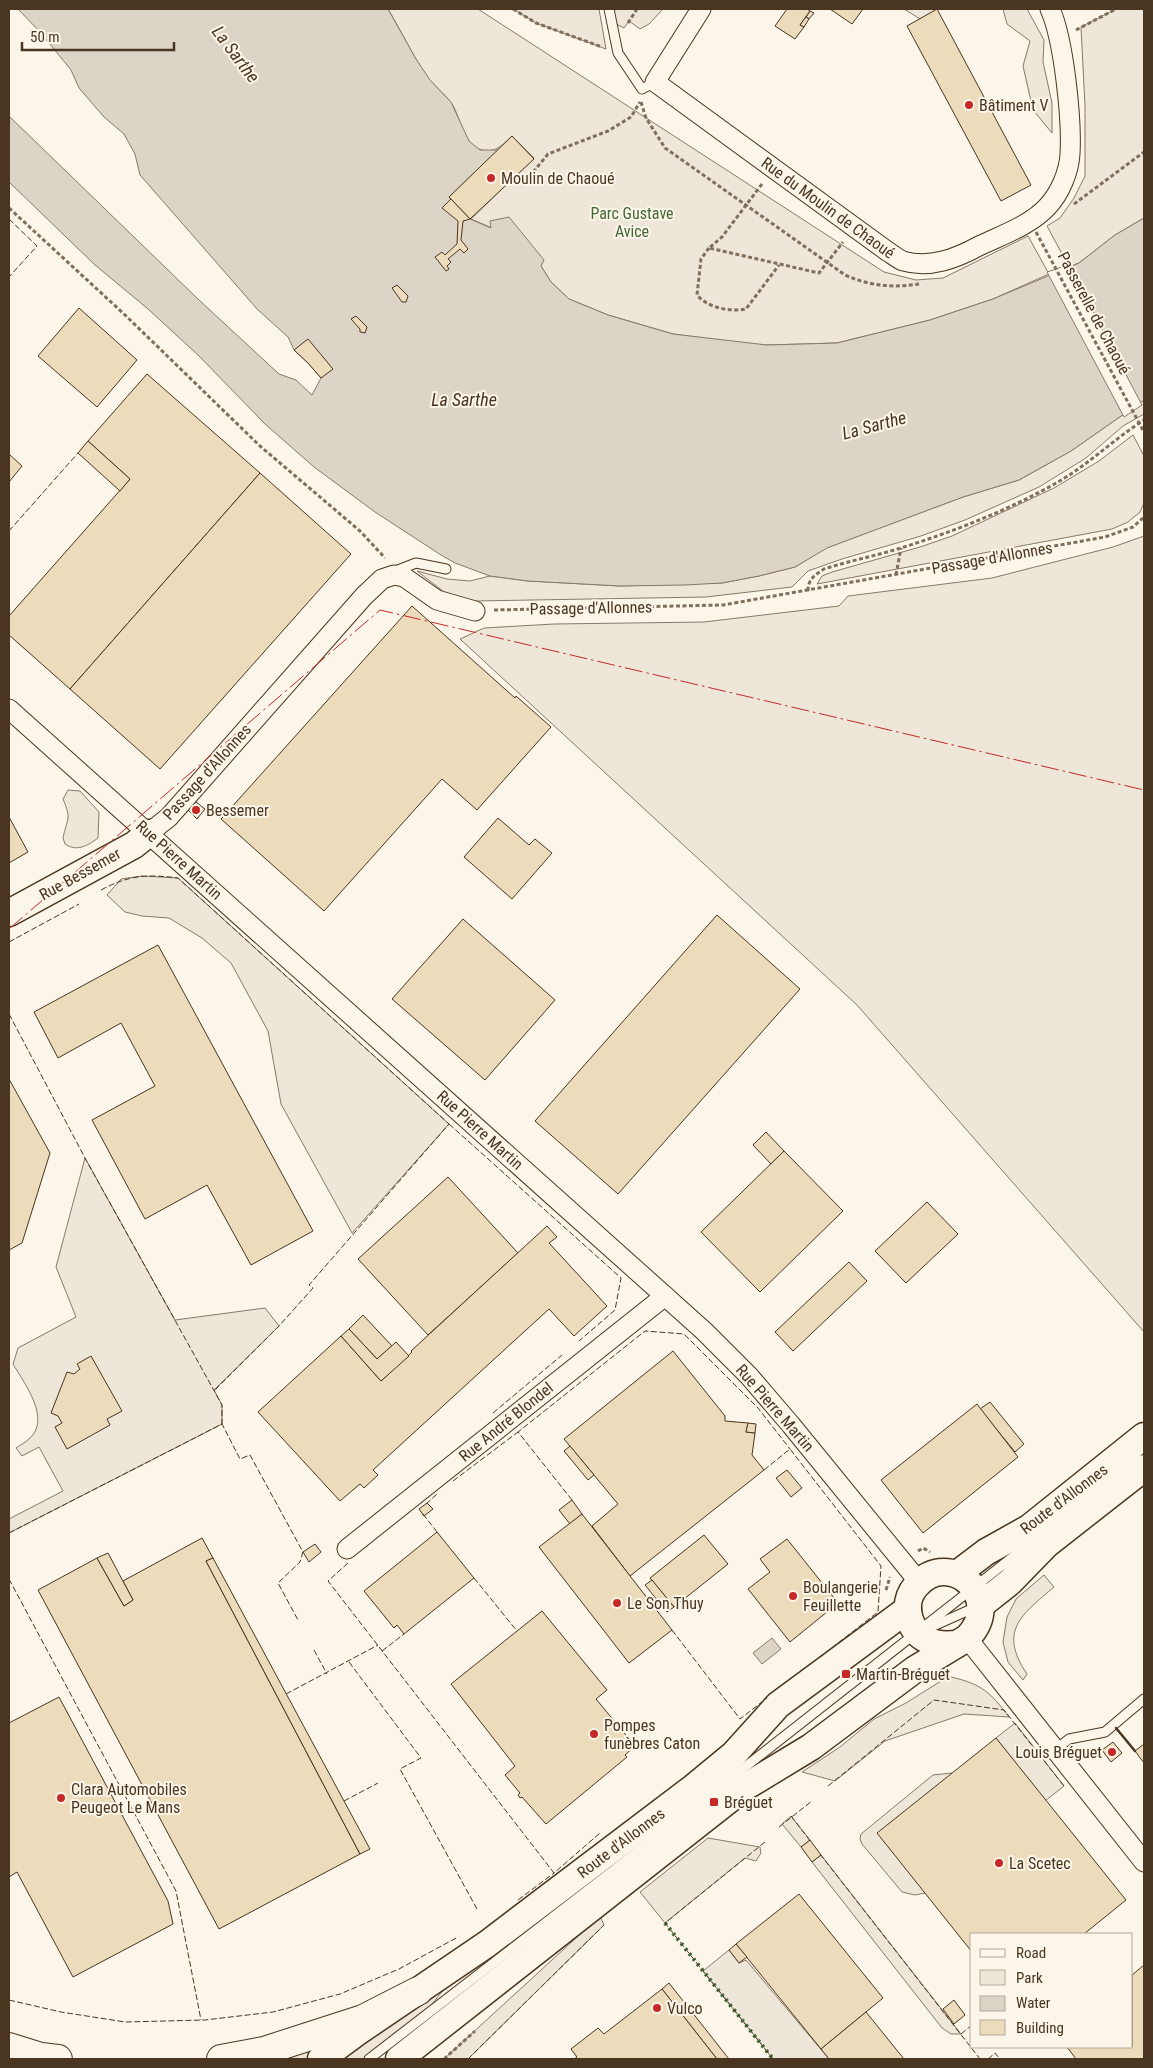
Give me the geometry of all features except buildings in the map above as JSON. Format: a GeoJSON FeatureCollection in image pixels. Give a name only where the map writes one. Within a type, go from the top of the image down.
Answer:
{"type":"FeatureCollection","features":[{"type":"Feature","properties":{"kind":"main road","name":"Rue Bessemer"},"geometry":{"type":"LineString","coordinates":[[9,913],[149,834]]}},
{"type":"Feature","properties":{"kind":"main road","name":"Route d'Allonnes"},"geometry":{"type":"LineString","coordinates":[[399,2059],[745,1787],[811,1747],[914,1670],[961,1641],[978,1623],[971,1589],[986,1552],[1029,1528],[1144,1436]]}},
{"type":"Feature","properties":{"kind":"main road","name":"Route d'Allonnes"},"geometry":{"type":"LineString","coordinates":[[971,1589],[1010,1582],[1047,1544],[1144,1468]]}},
{"type":"Feature","properties":{"kind":"main road"},"geometry":{"type":"LineString","coordinates":[[961,1641],[934,1644],[917,1633],[910,1621],[909,1599],[919,1582],[927,1576],[937,1573],[947,1572],[971,1589]]}},
{"type":"Feature","properties":{"kind":"main road","name":"Route d'Allonnes"},"geometry":{"type":"LineString","coordinates":[[321,2059],[487,1944],[694,1787],[734,1754],[778,1705],[908,1609]]}},
{"type":"Feature","properties":{"kind":"main road"},"geometry":{"type":"LineString","coordinates":[[422,2059],[510,1971]]}},
{"type":"Feature","properties":{"kind":"main road"},"geometry":{"type":"LineString","coordinates":[[221,2059],[264,2051],[363,2019],[418,1991]]}},
{"type":"Feature","properties":{"kind":"main road"},"geometry":{"type":"LineString","coordinates":[[9,2047],[41,2057],[58,2059]]}},
{"type":"Feature","properties":{"kind":"street"},"geometry":{"type":"LineString","coordinates":[[654,82],[701,9]]}},
{"type":"Feature","properties":{"kind":"street","name":"Rue du Moulin de Chaoué"},"geometry":{"type":"LineString","coordinates":[[654,82],[903,261],[922,264],[931,263],[959,257],[1027,222],[1048,206],[1066,174],[1070,155],[1068,105],[1059,39],[1051,9]]}},
{"type":"Feature","properties":{"kind":"street"},"geometry":{"type":"LineString","coordinates":[[394,576],[404,577],[437,600],[475,611]]}},
{"type":"Feature","properties":{"kind":"street","name":"Passage d'Allonnes"},"geometry":{"type":"LineString","coordinates":[[149,834],[169,817],[364,596],[382,579],[394,576]]}},
{"type":"Feature","properties":{"kind":"street","name":"Rue Pierre Martin"},"geometry":{"type":"LineString","coordinates":[[9,709],[704,1331],[749,1376],[798,1432],[919,1582]]}},
{"type":"Feature","properties":{"kind":"street","name":"Rue André Blondel"},"geometry":{"type":"LineString","coordinates":[[347,1549],[665,1296]]}},
{"type":"Feature","properties":{"kind":"street"},"geometry":{"type":"LineString","coordinates":[[961,1641],[1055,1750],[1144,1862]]}},
{"type":"Feature","properties":{"kind":"lane"},"geometry":{"type":"LineString","coordinates":[[610,9],[618,53],[642,89],[654,82]]}},
{"type":"Feature","properties":{"kind":"lane"},"geometry":{"type":"LineString","coordinates":[[394,576],[398,570],[416,562],[446,569]]}},
{"type":"Feature","properties":{"kind":"lane"},"geometry":{"type":"LineString","coordinates":[[369,2059],[1045,1532]]}},
{"type":"Feature","properties":{"kind":"lane"},"geometry":{"type":"LineString","coordinates":[[917,1633],[971,1589]]}},
{"type":"Feature","properties":{"kind":"lane"},"geometry":{"type":"LineString","coordinates":[[1055,1750],[1068,1739],[1105,1732],[1144,1699]]}},
{"type":"Feature","properties":{"kind":"path"},"geometry":{"type":"LineString","coordinates":[[513,9],[536,24],[618,53]]}},
{"type":"Feature","properties":{"kind":"path"},"geometry":{"type":"LineString","coordinates":[[1059,39],[1116,9]]}},
{"type":"Feature","properties":{"kind":"path"},"geometry":{"type":"LineString","coordinates":[[529,177],[548,154],[608,131],[631,117],[640,102]]}},
{"type":"Feature","properties":{"kind":"path"},"geometry":{"type":"LineString","coordinates":[[1068,209],[1144,152]]}},
{"type":"Feature","properties":{"kind":"path"},"geometry":{"type":"LineString","coordinates":[[774,168],[722,237],[709,248],[701,259],[697,295],[704,303],[734,311],[746,309],[778,265]]}},
{"type":"Feature","properties":{"kind":"path"},"geometry":{"type":"LineString","coordinates":[[9,208],[124,314],[260,446],[360,531],[384,558],[394,576]]}},
{"type":"Feature","properties":{"kind":"path"},"geometry":{"type":"LineString","coordinates":[[709,248],[818,273],[854,227]]}},
{"type":"Feature","properties":{"kind":"path","name":"Passerelle de Chaoué"},"geometry":{"type":"LineString","coordinates":[[1036,232],[1144,432]]}},
{"type":"Feature","properties":{"kind":"path"},"geometry":{"type":"LineString","coordinates":[[808,591],[808,585],[813,576],[824,569],[901,548],[954,529],[1027,498],[1084,466],[1129,429],[1144,420]]}},
{"type":"Feature","properties":{"kind":"path","name":"Passage d'Allonnes"},"geometry":{"type":"LineString","coordinates":[[475,611],[723,606],[1105,537],[1133,527],[1144,517]]}},
{"type":"Feature","properties":{"kind":"path"},"geometry":{"type":"LineString","coordinates":[[896,575],[901,548]]}},
{"type":"Feature","properties":{"kind":"green space","name":"Parc Gustave Avice"},"geometry":{"type":"Polygon","coordinates":[[[388,9],[478,9],[884,272],[916,280],[943,278],[1028,236],[1049,274],[993,299],[930,320],[837,343],[747,344],[673,334],[608,315],[569,299],[551,282],[541,266],[492,228],[471,219],[534,158],[512,136],[501,146],[489,151],[479,149],[469,141],[452,104],[423,71],[388,9]]]}},
{"type":"Feature","properties":{"kind":"green space"},"geometry":{"type":"Polygon","coordinates":[[[513,9],[599,9],[606,49],[536,23],[513,9]]]}},
{"type":"Feature","properties":{"kind":"green space"},"geometry":{"type":"Polygon","coordinates":[[[610,9],[663,9],[649,24],[640,29],[629,21],[624,28],[616,24],[610,9]]]}},
{"type":"Feature","properties":{"kind":"green space"},"geometry":{"type":"Polygon","coordinates":[[[904,9],[939,9],[920,19],[904,9]]]}},
{"type":"Feature","properties":{"kind":"green space"},"geometry":{"type":"Polygon","coordinates":[[[1003,9],[1027,9],[1044,40],[1043,62],[1052,103],[1052,133],[1033,110],[1023,66],[1030,41],[1007,24],[1003,9]]]}},
{"type":"Feature","properties":{"kind":"green space"},"geometry":{"type":"Polygon","coordinates":[[[1116,9],[1144,9],[1144,218],[1115,235],[1079,263],[1069,267],[1047,226],[1060,218],[1074,198],[1085,176],[1085,106],[1081,27],[1116,9]]]}},
{"type":"Feature","properties":{"kind":"green space"},"geometry":{"type":"Polygon","coordinates":[[[1144,400],[1144,414],[1123,426],[1086,458],[1039,487],[965,520],[921,536],[808,571],[792,587],[706,597],[475,601],[448,595],[417,571],[447,579],[470,581],[490,576],[528,581],[620,586],[722,583],[759,576],[795,567],[826,548],[963,497],[1019,480],[1071,451],[1144,400]]]}},
{"type":"Feature","properties":{"kind":"green space"},"geometry":{"type":"Polygon","coordinates":[[[1133,435],[1144,456],[1144,503],[1140,512],[1128,522],[1112,529],[817,584],[822,576],[832,572],[952,536],[1054,488],[1099,461],[1133,435]]]}},
{"type":"Feature","properties":{"kind":"green space"},"geometry":{"type":"Polygon","coordinates":[[[1144,536],[1144,1332],[857,1005],[460,639],[484,628],[554,624],[704,622],[839,606],[848,596],[992,578],[1113,547],[1144,536]]]}},
{"type":"Feature","properties":{"kind":"green space"},"geometry":{"type":"Polygon","coordinates":[[[68,790],[80,791],[99,812],[98,838],[78,848],[65,844],[63,838],[68,815],[63,799],[68,790]]]}},
{"type":"Feature","properties":{"kind":"green space"},"geometry":{"type":"Polygon","coordinates":[[[142,876],[178,878],[449,1124],[352,1233],[281,1104],[268,1031],[231,963],[202,938],[169,918],[142,916],[125,912],[107,895],[121,879],[142,876]]]}},
{"type":"Feature","properties":{"kind":"green space"},"geometry":{"type":"Polygon","coordinates":[[[85,1158],[175,1320],[265,1308],[279,1326],[214,1390],[222,1405],[222,1424],[9,1533],[9,1519],[63,1491],[39,1447],[22,1456],[16,1448],[29,1439],[35,1431],[38,1422],[34,1401],[13,1364],[18,1348],[76,1317],[56,1267],[85,1158]]]}},
{"type":"Feature","properties":{"kind":"green space"},"geometry":{"type":"Polygon","coordinates":[[[1044,1575],[1054,1587],[1023,1615],[1014,1635],[1014,1646],[1018,1659],[1027,1674],[1023,1680],[1008,1662],[1003,1642],[1007,1617],[1016,1599],[1044,1575]]]}},
{"type":"Feature","properties":{"kind":"green space"},"geometry":{"type":"Polygon","coordinates":[[[951,1677],[978,1686],[997,1702],[1009,1717],[964,1714],[885,1741],[835,1781],[802,1772],[840,1747],[874,1719],[951,1677]]]}},
{"type":"Feature","properties":{"kind":"green space"},"geometry":{"type":"Polygon","coordinates":[[[1015,1723],[1064,1786],[1045,1801],[996,1738],[1015,1723]]]}},
{"type":"Feature","properties":{"kind":"green space"},"geometry":{"type":"Polygon","coordinates":[[[952,1773],[925,1893],[915,1895],[902,1892],[862,1844],[861,1834],[933,1775],[952,1773]]]}},
{"type":"Feature","properties":{"kind":"green space"},"geometry":{"type":"Polygon","coordinates":[[[791,1816],[810,1840],[801,1847],[782,1824],[791,1816]]]}},
{"type":"Feature","properties":{"kind":"green space"},"geometry":{"type":"Polygon","coordinates":[[[708,1838],[760,1847],[761,1853],[756,1861],[745,1858],[665,1923],[640,1892],[708,1838]]]}},
{"type":"Feature","properties":{"kind":"green space"},"geometry":{"type":"Polygon","coordinates":[[[821,1855],[961,2034],[951,2034],[942,2028],[812,1862],[821,1855]]]}},
{"type":"Feature","properties":{"kind":"green space"},"geometry":{"type":"Polygon","coordinates":[[[600,1916],[604,1925],[468,2059],[444,2059],[600,1916]]]}},
{"type":"Feature","properties":{"kind":"green space"},"geometry":{"type":"Polygon","coordinates":[[[729,1950],[739,1963],[746,1960],[829,2059],[773,2059],[703,1971],[729,1950]]]}},
{"type":"Feature","properties":{"kind":"green space"},"geometry":{"type":"Polygon","coordinates":[[[450,1982],[419,2020],[368,2059],[221,2059],[450,1982]]]}},
{"type":"Feature","properties":{"kind":"water","name":"La Sarthe"},"geometry":{"type":"Polygon","coordinates":[[[18,9],[388,9],[430,80],[451,102],[469,141],[480,150],[498,150],[449,197],[470,219],[491,228],[490,221],[509,217],[544,260],[541,266],[551,282],[569,299],[608,315],[673,334],[767,345],[837,343],[930,320],[993,299],[1079,263],[1115,235],[1144,218],[1144,400],[1071,451],[1019,480],[963,497],[827,548],[795,567],[722,583],[685,585],[620,586],[528,581],[490,576],[455,563],[441,555],[375,512],[314,467],[265,424],[199,356],[148,309],[95,265],[9,182],[9,116],[199,300],[279,374],[296,380],[312,395],[321,378],[294,350],[288,337],[257,309],[140,175],[135,154],[124,134],[104,117],[79,88],[71,70],[40,32],[18,9]]]}},
{"type":"Feature","properties":{"kind":"water"},"geometry":{"type":"Polygon","coordinates":[[[772,1638],[781,1649],[762,1664],[753,1653],[772,1638]]]}},
{"type":"Feature","properties":{"kind":"pier"},"geometry":{"type":"Polygon","coordinates":[[[1068,265],[1142,405],[1124,417],[1047,272],[1068,265]]]}},
{"type":"Feature","properties":{"kind":"hedge"},"geometry":{"type":"LineString","coordinates":[[665,1923],[773,2059]]}},
{"type":"Feature","properties":{"kind":"fence"},"geometry":{"type":"LineString","coordinates":[[9,219],[37,246],[9,277]]}},
{"type":"Feature","properties":{"kind":"fence"},"geometry":{"type":"LineString","coordinates":[[9,531],[78,453]]}},
{"type":"Feature","properties":{"kind":"fence"},"geometry":{"type":"LineString","coordinates":[[101,890],[120,881],[138,877],[178,878],[449,1124],[309,1285],[313,1288],[279,1326],[214,1391]]}},
{"type":"Feature","properties":{"kind":"fence"},"geometry":{"type":"LineString","coordinates":[[9,942],[79,904]]}},
{"type":"Feature","properties":{"kind":"fence"},"geometry":{"type":"LineString","coordinates":[[9,1014],[85,1158],[222,1405],[222,1424]]}},
{"type":"Feature","properties":{"kind":"fence"},"geometry":{"type":"LineString","coordinates":[[449,1124],[621,1278],[615,1310],[579,1341]]}},
{"type":"Feature","properties":{"kind":"fence"},"geometry":{"type":"LineString","coordinates":[[572,1500],[518,1432],[645,1331],[684,1334],[758,1408],[790,1449]]}},
{"type":"Feature","properties":{"kind":"fence"},"geometry":{"type":"LineString","coordinates":[[493,1413],[562,1355]]}},
{"type":"Feature","properties":{"kind":"fence"},"geometry":{"type":"LineString","coordinates":[[9,1533],[222,1424],[240,1459],[250,1455],[303,1552],[300,1562],[278,1583],[298,1620]]}},
{"type":"Feature","properties":{"kind":"fence"},"geometry":{"type":"LineString","coordinates":[[453,1481],[518,1432]]}},
{"type":"Feature","properties":{"kind":"fence"},"geometry":{"type":"LineString","coordinates":[[764,1470],[790,1449],[881,1566],[878,1612],[820,1657]]}},
{"type":"Feature","properties":{"kind":"fence"},"geometry":{"type":"LineString","coordinates":[[426,1504],[437,1494]]}},
{"type":"Feature","properties":{"kind":"fence"},"geometry":{"type":"LineString","coordinates":[[423,1514],[437,1532]]}},
{"type":"Feature","properties":{"kind":"fence"},"geometry":{"type":"LineString","coordinates":[[348,1563],[328,1581],[554,1873],[600,1833]]}},
{"type":"Feature","properties":{"kind":"fence"},"geometry":{"type":"LineString","coordinates":[[474,1578],[517,1631]]}},
{"type":"Feature","properties":{"kind":"fence"},"geometry":{"type":"LineString","coordinates":[[9,1579],[176,1891],[201,2020]]}},
{"type":"Feature","properties":{"kind":"fence"},"geometry":{"type":"LineString","coordinates":[[672,1630],[740,1719],[767,1698]]}},
{"type":"Feature","properties":{"kind":"fence"},"geometry":{"type":"LineString","coordinates":[[382,1651],[404,1634]]}},
{"type":"Feature","properties":{"kind":"fence"},"geometry":{"type":"LineString","coordinates":[[286,1694],[378,1645]]}},
{"type":"Feature","properties":{"kind":"fence"},"geometry":{"type":"LineString","coordinates":[[314,1650],[327,1674]]}},
{"type":"Feature","properties":{"kind":"fence"},"geometry":{"type":"LineString","coordinates":[[349,1662],[421,1758],[400,1769],[477,1909]]}},
{"type":"Feature","properties":{"kind":"fence"},"geometry":{"type":"LineString","coordinates":[[828,1786],[934,1700],[1004,1710],[1064,1786]]}},
{"type":"Feature","properties":{"kind":"fence"},"geometry":{"type":"LineString","coordinates":[[344,1801],[378,1783]]}},
{"type":"Feature","properties":{"kind":"fence"},"geometry":{"type":"LineString","coordinates":[[779,1827],[812,1801]]}},
{"type":"Feature","properties":{"kind":"fence"},"geometry":{"type":"LineString","coordinates":[[791,1816],[811,1842]]}},
{"type":"Feature","properties":{"kind":"fence"},"geometry":{"type":"LineString","coordinates":[[765,1842],[665,1923],[773,2059]]}},
{"type":"Feature","properties":{"kind":"fence"},"geometry":{"type":"LineString","coordinates":[[820,1854],[970,2046]]}},
{"type":"Feature","properties":{"kind":"fence"},"geometry":{"type":"LineString","coordinates":[[518,1900],[554,1873]]}},
{"type":"Feature","properties":{"kind":"fence"},"geometry":{"type":"LineString","coordinates":[[468,2059],[604,1925]]}},
{"type":"Feature","properties":{"kind":"fence"},"geometry":{"type":"LineString","coordinates":[[9,2000],[61,2012],[125,2022],[205,2020],[273,2012],[340,1994],[399,1969],[458,1937]]}},
{"type":"Feature","properties":{"kind":"fence"},"geometry":{"type":"LineString","coordinates":[[961,2034],[970,2027]]}},
{"type":"Feature","properties":{"kind":"fence"},"geometry":{"type":"LineString","coordinates":[[971,2048],[980,2059]]}},
{"type":"Feature","properties":{"kind":"fence"},"geometry":{"type":"LineString","coordinates":[[988,2059],[995,2053],[1000,2059]]}},
{"type":"Feature","properties":{"kind":"wall"},"geometry":{"type":"LineString","coordinates":[[1116,1728],[1135,1751]]}},
{"type":"Feature","properties":{"kind":"power"},"geometry":{"type":"LineString","coordinates":[[9,929],[380,610],[1144,790]]}},
{"type":"Feature","properties":{"kind":"place","name":"Bâtiment V"},"geometry":{"type":"Point","coordinates":[969,105]}},
{"type":"Feature","properties":{"kind":"place","name":"Moulin de Chaoué"},"geometry":{"type":"Point","coordinates":[491,178]}},
{"type":"Feature","properties":{"kind":"place","name":"Bessemer"},"geometry":{"type":"Point","coordinates":[196,810]}},
{"type":"Feature","properties":{"kind":"place","name":"Boulangerie Feuillette"},"geometry":{"type":"Point","coordinates":[793,1596]}},
{"type":"Feature","properties":{"kind":"place","name":"Le Son Thuy"},"geometry":{"type":"Point","coordinates":[617,1603]}},
{"type":"Feature","properties":{"kind":"place","name":"Martin-Bréguet"},"geometry":{"type":"Point","coordinates":[846,1674]}},
{"type":"Feature","properties":{"kind":"place","name":"Pompes funèbres Caton"},"geometry":{"type":"Point","coordinates":[594,1734]}},
{"type":"Feature","properties":{"kind":"place","name":"Louis Bréguet"},"geometry":{"type":"Point","coordinates":[1112,1752]}},
{"type":"Feature","properties":{"kind":"place","name":"Clara Automobiles Peugeot Le Mans"},"geometry":{"type":"Point","coordinates":[61,1798]}},
{"type":"Feature","properties":{"kind":"place","name":"Bréguet"},"geometry":{"type":"Point","coordinates":[714,1802]}},
{"type":"Feature","properties":{"kind":"place","name":"La Scetec"},"geometry":{"type":"Point","coordinates":[999,1863]}},
{"type":"Feature","properties":{"kind":"place","name":"Vulco"},"geometry":{"type":"Point","coordinates":[657,2008]}}]}
